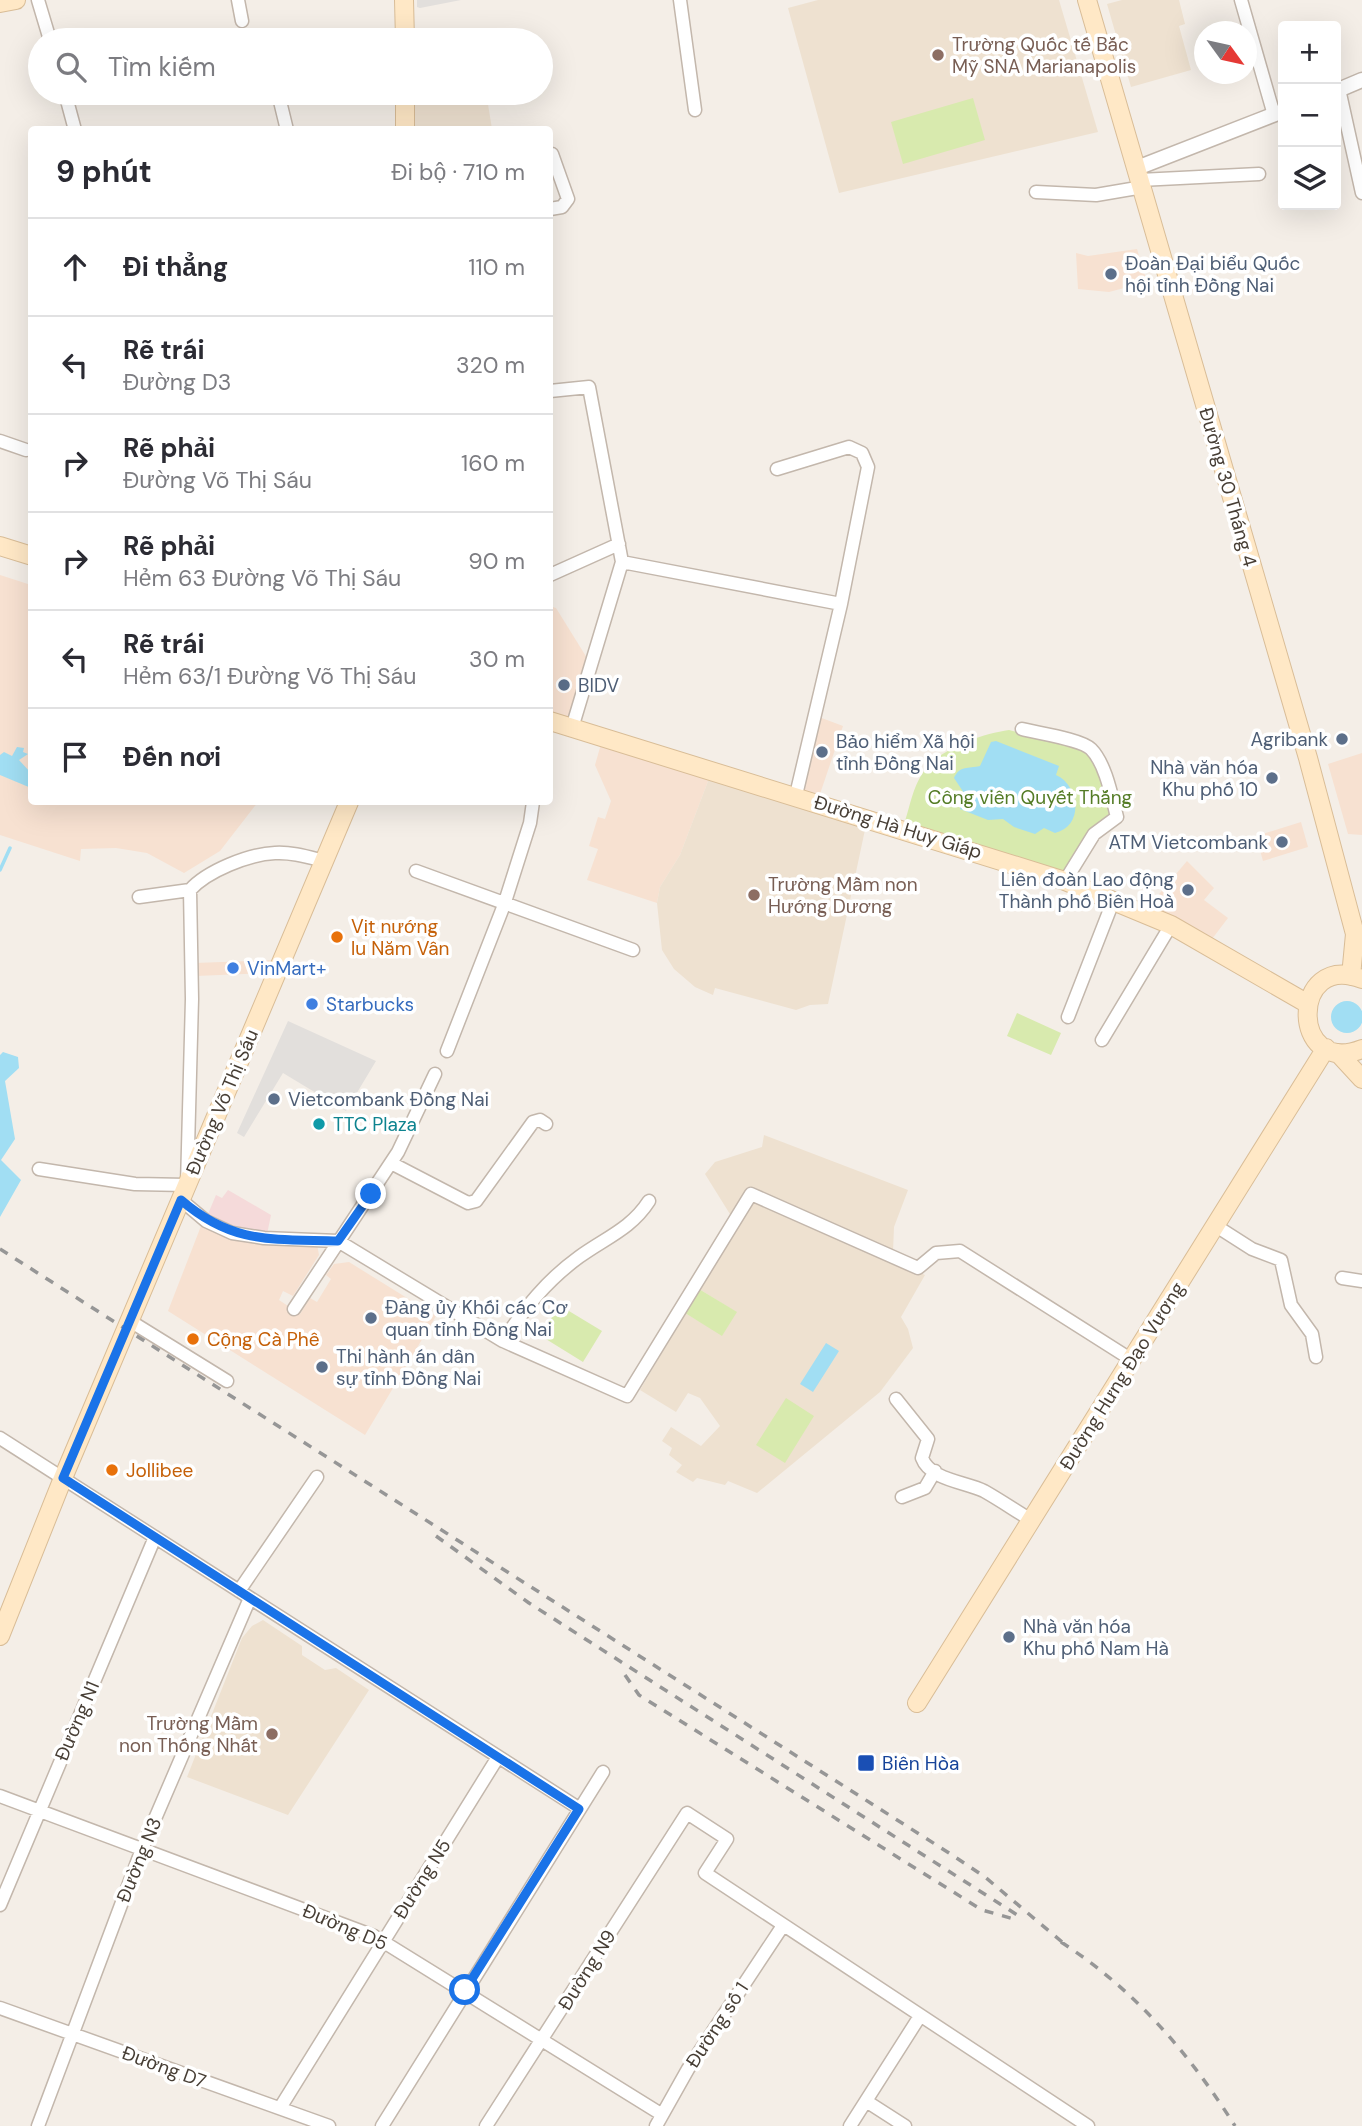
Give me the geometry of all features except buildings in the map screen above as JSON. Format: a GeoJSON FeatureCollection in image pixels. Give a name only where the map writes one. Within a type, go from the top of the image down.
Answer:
{"type":"FeatureCollection","features":[{"type":"Feature","properties":{"kind":"main road"},"geometry":{"type":"LineString","coordinates":[[0,3],[16,0]]}},
{"type":"Feature","properties":{"kind":"main road"},"geometry":{"type":"LineString","coordinates":[[404,0],[405,28]]}},
{"type":"Feature","properties":{"kind":"main road","name":"Đường 30 Tháng 4"},"geometry":{"type":"LineString","coordinates":[[1087,0],[1343,887],[1356,939],[1357,977]]}},
{"type":"Feature","properties":{"kind":"main road"},"geometry":{"type":"LineString","coordinates":[[405,105],[405,126]]}},
{"type":"Feature","properties":{"kind":"main road"},"geometry":{"type":"LineString","coordinates":[[0,546],[28,555]]}},
{"type":"Feature","properties":{"kind":"main road","name":"Đường Hà Huy Giáp"},"geometry":{"type":"LineString","coordinates":[[553,722],[1065,880],[1171,925],[1308,1004]]}},
{"type":"Feature","properties":{"kind":"main road","name":"Đường Võ Thị Sáu"},"geometry":{"type":"LineString","coordinates":[[0,1636],[63,1478],[348,805]]}},
{"type":"Feature","properties":{"kind":"main road"},"geometry":{"type":"LineString","coordinates":[[1357,977],[1326,980],[1313,992],[1308,1004],[1309,1029],[1362,1079]]}},
{"type":"Feature","properties":{"kind":"main road"},"geometry":{"type":"LineString","coordinates":[[1332,1051],[1362,1049]]}},
{"type":"Feature","properties":{"kind":"main road","name":"Đường Hưng Đạo Vương"},"geometry":{"type":"LineString","coordinates":[[917,1703],[1216,1226],[1332,1051]]}},
{"type":"Feature","properties":{"kind":"street"},"geometry":{"type":"LineString","coordinates":[[38,0],[46,28]]}},
{"type":"Feature","properties":{"kind":"street"},"geometry":{"type":"LineString","coordinates":[[238,0],[242,22]]}},
{"type":"Feature","properties":{"kind":"street"},"geometry":{"type":"LineString","coordinates":[[680,0],[695,110]]}},
{"type":"Feature","properties":{"kind":"street"},"geometry":{"type":"LineString","coordinates":[[1241,0],[1278,110]]}},
{"type":"Feature","properties":{"kind":"street"},"geometry":{"type":"LineString","coordinates":[[1341,89],[1362,80]]}},
{"type":"Feature","properties":{"kind":"street"},"geometry":{"type":"LineString","coordinates":[[1341,103],[1362,193]]}},
{"type":"Feature","properties":{"kind":"street"},"geometry":{"type":"LineString","coordinates":[[68,105],[74,126]]}},
{"type":"Feature","properties":{"kind":"street"},"geometry":{"type":"LineString","coordinates":[[281,105],[286,126]]}},
{"type":"Feature","properties":{"kind":"street"},"geometry":{"type":"LineString","coordinates":[[1036,192],[1096,195],[1140,178],[1278,113]]}},
{"type":"Feature","properties":{"kind":"street"},"geometry":{"type":"LineString","coordinates":[[553,157],[568,200],[562,206],[553,208]]}},
{"type":"Feature","properties":{"kind":"street"},"geometry":{"type":"LineString","coordinates":[[1140,178],[1259,174]]}},
{"type":"Feature","properties":{"kind":"street"},"geometry":{"type":"LineString","coordinates":[[553,391],[589,387],[622,562],[572,728]]}},
{"type":"Feature","properties":{"kind":"street"},"geometry":{"type":"LineString","coordinates":[[0,441],[26,450]]}},
{"type":"Feature","properties":{"kind":"street"},"geometry":{"type":"LineString","coordinates":[[777,469],[840,448],[859,450],[868,467],[841,604],[796,795]]}},
{"type":"Feature","properties":{"kind":"street"},"geometry":{"type":"LineString","coordinates":[[553,574],[619,544]]}},
{"type":"Feature","properties":{"kind":"street"},"geometry":{"type":"LineString","coordinates":[[622,562],[841,604]]}},
{"type":"Feature","properties":{"kind":"street"},"geometry":{"type":"LineString","coordinates":[[1022,729],[1090,748],[1098,760],[1117,817],[1094,834],[1065,880]]}},
{"type":"Feature","properties":{"kind":"street"},"geometry":{"type":"LineString","coordinates":[[447,1051],[503,905],[530,823],[533,805]]}},
{"type":"Feature","properties":{"kind":"street"},"geometry":{"type":"LineString","coordinates":[[139,897],[190,890],[197,882],[220,870],[274,852],[324,861]]}},
{"type":"Feature","properties":{"kind":"street"},"geometry":{"type":"LineString","coordinates":[[416,872],[633,950]]}},
{"type":"Feature","properties":{"kind":"street"},"geometry":{"type":"LineString","coordinates":[[190,890],[192,999],[184,1193],[205,1221],[232,1233],[264,1238],[338,1241],[503,1341],[627,1396],[751,1194],[918,1268],[936,1253],[954,1249],[966,1253],[1132,1360]]}},
{"type":"Feature","properties":{"kind":"street"},"geometry":{"type":"LineString","coordinates":[[1069,1017],[1115,899]]}},
{"type":"Feature","properties":{"kind":"street"},"geometry":{"type":"LineString","coordinates":[[1102,1040],[1171,925]]}},
{"type":"Feature","properties":{"kind":"street"},"geometry":{"type":"LineString","coordinates":[[294,1310],[391,1163],[435,1074]]}},
{"type":"Feature","properties":{"kind":"street"},"geometry":{"type":"LineString","coordinates":[[391,1163],[468,1203],[476,1201],[533,1122],[540,1120],[546,1124]]}},
{"type":"Feature","properties":{"kind":"street"},"geometry":{"type":"LineString","coordinates":[[39,1169],[184,1193]]}},
{"type":"Feature","properties":{"kind":"street"},"geometry":{"type":"LineString","coordinates":[[503,1341],[531,1299],[549,1281],[578,1258],[637,1220],[649,1201]]}},
{"type":"Feature","properties":{"kind":"street"},"geometry":{"type":"LineString","coordinates":[[1216,1226],[1252,1249],[1281,1260],[1291,1305],[1312,1334],[1316,1357]]}},
{"type":"Feature","properties":{"kind":"street"},"geometry":{"type":"LineString","coordinates":[[1342,1278],[1362,1281]]}},
{"type":"Feature","properties":{"kind":"street"},"geometry":{"type":"LineString","coordinates":[[130,1321],[227,1381]]}},
{"type":"Feature","properties":{"kind":"street"},"geometry":{"type":"LineString","coordinates":[[897,1399],[924,1429],[928,1439],[923,1462],[962,1485],[979,1489],[1031,1520]]}},
{"type":"Feature","properties":{"kind":"street"},"geometry":{"type":"LineString","coordinates":[[0,1438],[579,1809]]}},
{"type":"Feature","properties":{"kind":"street"},"geometry":{"type":"LineString","coordinates":[[902,1497],[925,1488],[935,1471]]}},
{"type":"Feature","properties":{"kind":"street","name":"Đường N3"},"geometry":{"type":"LineString","coordinates":[[38,2126],[142,1849],[245,1594],[317,1477]]}},
{"type":"Feature","properties":{"kind":"street","name":"Đường N1"},"geometry":{"type":"LineString","coordinates":[[0,1905],[155,1537]]}},
{"type":"Feature","properties":{"kind":"street","name":"Đường N5"},"geometry":{"type":"LineString","coordinates":[[280,2108],[498,1757]]}},
{"type":"Feature","properties":{"kind":"street"},"geometry":{"type":"LineString","coordinates":[[382,2126],[603,1772]]}},
{"type":"Feature","properties":{"kind":"street","name":"Đường D5"},"geometry":{"type":"LineString","coordinates":[[0,1796],[383,1941],[662,2114]]}},
{"type":"Feature","properties":{"kind":"street","name":"Đường N9"},"geometry":{"type":"LineString","coordinates":[[486,2126],[687,1814],[727,1839],[705,1873],[782,1927]]}},
{"type":"Feature","properties":{"kind":"street"},"geometry":{"type":"LineString","coordinates":[[782,1927],[1086,2125]]}},
{"type":"Feature","properties":{"kind":"street","name":"Đường số 1"},"geometry":{"type":"LineString","coordinates":[[656,2126],[782,1927]]}},
{"type":"Feature","properties":{"kind":"street","name":"Đường D7"},"geometry":{"type":"LineString","coordinates":[[0,2008],[329,2126]]}},
{"type":"Feature","properties":{"kind":"street"},"geometry":{"type":"LineString","coordinates":[[850,2126],[920,2017]]}},
{"type":"Feature","properties":{"kind":"street"},"geometry":{"type":"LineString","coordinates":[[866,2101],[905,2126]]}},
{"type":"Feature","properties":{"kind":"shaded area"},"geometry":{"type":"Polygon","coordinates":[[[417,0],[461,0],[420,8],[417,7],[417,0]]]}},
{"type":"Feature","properties":{"kind":"shaded area","name":"Trường Quốc tế Bắc Mỹ SNA Marianapolis"},"geometry":{"type":"Polygon","coordinates":[[[818,0],[1059,0],[1098,132],[839,193],[788,8],[818,0]]]}},
{"type":"Feature","properties":{"kind":"shaded area"},"geometry":{"type":"Polygon","coordinates":[[[1122,0],[1179,0],[1185,24],[1179,26],[1191,70],[1131,87],[1107,4],[1122,0]]]}},
{"type":"Feature","properties":{"kind":"shaded area"},"geometry":{"type":"Polygon","coordinates":[[[412,105],[488,105],[492,126],[412,126],[412,105]]]}},
{"type":"Feature","properties":{"kind":"shaded area","name":"Đoàn Đại biểu Quốc hội tỉnh Đồng Nai"},"geometry":{"type":"Polygon","coordinates":[[[1137,249],[1147,282],[1109,292],[1078,289],[1076,253],[1088,256],[1137,249]]]}},
{"type":"Feature","properties":{"kind":"shaded area"},"geometry":{"type":"Polygon","coordinates":[[[0,575],[28,584],[28,805],[256,805],[220,851],[184,873],[147,853],[116,848],[81,849],[80,861],[0,835],[0,575]]]}},
{"type":"Feature","properties":{"kind":"shaded area","name":"BIDV"},"geometry":{"type":"Polygon","coordinates":[[[553,607],[587,658],[570,719],[553,714],[553,607]]]}},
{"type":"Feature","properties":{"kind":"shaded area","name":"Bảo hiểm Xã hội tỉnh Đồng Nai"},"geometry":{"type":"Polygon","coordinates":[[[819,717],[843,726],[820,794],[802,790],[819,717]]]}},
{"type":"Feature","properties":{"kind":"shaded area"},"geometry":{"type":"Polygon","coordinates":[[[601,744],[710,776],[680,855],[660,887],[657,903],[587,880],[598,849],[589,846],[598,817],[605,819],[611,801],[595,765],[601,744]]]}},
{"type":"Feature","properties":{"kind":"shaded area"},"geometry":{"type":"Polygon","coordinates":[[[1362,753],[1362,835],[1348,834],[1328,764],[1362,753]]]}},
{"type":"Feature","properties":{"kind":"shaded area","name":"Trường Mầm non Hướng Dương"},"geometry":{"type":"Polygon","coordinates":[[[710,776],[866,825],[828,1004],[810,1005],[796,1010],[715,988],[713,995],[695,987],[674,969],[662,950],[657,903],[660,887],[680,855],[710,776]]]}},
{"type":"Feature","properties":{"kind":"shaded area","name":"ATM Vietcombank"},"geometry":{"type":"Polygon","coordinates":[[[1301,822],[1308,847],[1263,861],[1256,836],[1301,822]]]}},
{"type":"Feature","properties":{"kind":"shaded area","name":"Liên đoàn Lao động Thành phố Biên Hoà"},"geometry":{"type":"Polygon","coordinates":[[[1187,861],[1214,888],[1204,900],[1228,918],[1212,939],[1149,906],[1187,861]]]}},
{"type":"Feature","properties":{"kind":"shaded area","name":"VinMart+"},"geometry":{"type":"Polygon","coordinates":[[[274,960],[269,973],[196,976],[195,963],[274,960]]]}},
{"type":"Feature","properties":{"kind":"shaded area"},"geometry":{"type":"Polygon","coordinates":[[[288,1021],[376,1061],[346,1111],[283,1073],[244,1137],[237,1133],[288,1021]]]}},
{"type":"Feature","properties":{"kind":"shaded area"},"geometry":{"type":"Polygon","coordinates":[[[764,1135],[908,1190],[894,1227],[893,1252],[753,1191],[733,1219],[705,1174],[715,1162],[762,1147],[764,1135]]]}},
{"type":"Feature","properties":{"kind":"shaded area"},"geometry":{"type":"Polygon","coordinates":[[[228,1190],[271,1215],[267,1234],[250,1233],[208,1214],[216,1195],[222,1198],[228,1190]]]}},
{"type":"Feature","properties":{"kind":"shaded area"},"geometry":{"type":"Polygon","coordinates":[[[753,1197],[925,1275],[901,1317],[908,1329],[913,1348],[880,1392],[757,1493],[728,1481],[725,1485],[697,1478],[693,1482],[676,1472],[682,1465],[669,1455],[672,1448],[662,1441],[671,1427],[701,1446],[720,1426],[700,1398],[688,1393],[676,1412],[640,1390],[685,1313],[722,1335],[736,1312],[699,1289],[753,1197]]]}},
{"type":"Feature","properties":{"kind":"shaded area"},"geometry":{"type":"Polygon","coordinates":[[[201,1226],[217,1232],[317,1244],[319,1255],[293,1296],[283,1291],[279,1300],[300,1314],[310,1298],[317,1302],[331,1279],[326,1275],[334,1264],[349,1262],[436,1316],[365,1435],[168,1311],[201,1226]]]}},
{"type":"Feature","properties":{"kind":"shaded area","name":"Trường Mầm non Thống Nhất"},"geometry":{"type":"Polygon","coordinates":[[[263,1620],[302,1646],[302,1655],[325,1670],[336,1668],[369,1690],[288,1815],[187,1777],[242,1638],[252,1626],[263,1620]]]}},
{"type":"Feature","properties":{"kind":"green space"},"geometry":{"type":"Polygon","coordinates":[[[973,98],[985,140],[903,164],[891,122],[973,98]]]}},
{"type":"Feature","properties":{"kind":"green space","name":"Công viên Quyết Thắng"},"geometry":{"type":"Polygon","coordinates":[[[1009,730],[1084,748],[1095,761],[1113,817],[1066,873],[905,821],[916,785],[929,765],[938,757],[961,744],[1009,730]]]}},
{"type":"Feature","properties":{"kind":"green space"},"geometry":{"type":"Polygon","coordinates":[[[1017,1013],[1061,1033],[1051,1055],[1007,1036],[1017,1013]]]}},
{"type":"Feature","properties":{"kind":"green space"},"geometry":{"type":"Polygon","coordinates":[[[699,1289],[737,1312],[722,1336],[685,1313],[699,1289]]]}},
{"type":"Feature","properties":{"kind":"green space"},"geometry":{"type":"Polygon","coordinates":[[[559,1305],[602,1331],[583,1362],[541,1336],[559,1305]]]}},
{"type":"Feature","properties":{"kind":"green space"},"geometry":{"type":"Polygon","coordinates":[[[786,1398],[814,1416],[785,1463],[756,1445],[786,1398]]]}},
{"type":"Feature","properties":{"kind":"water"},"geometry":{"type":"Polygon","coordinates":[[[996,741],[1059,766],[1056,775],[1070,787],[1075,805],[1075,814],[1065,829],[1055,833],[1044,828],[1035,834],[1014,827],[1003,819],[988,820],[960,809],[964,793],[954,778],[956,774],[962,769],[980,766],[991,742],[996,741]]]}},
{"type":"Feature","properties":{"kind":"water"},"geometry":{"type":"Polygon","coordinates":[[[17,747],[24,748],[23,752],[28,754],[19,760],[28,770],[28,787],[0,775],[0,755],[4,752],[12,756],[17,747]]]}},
{"type":"Feature","properties":{"kind":"water"},"geometry":{"type":"Polygon","coordinates":[[[1347,1001],[1359,1005],[1363,1017],[1359,1029],[1347,1033],[1335,1029],[1331,1017],[1335,1005],[1347,1001]]]}},
{"type":"Feature","properties":{"kind":"water"},"geometry":{"type":"Polygon","coordinates":[[[3,1052],[18,1057],[19,1068],[5,1081],[15,1139],[1,1160],[21,1180],[0,1217],[0,1055],[3,1052]]]}},
{"type":"Feature","properties":{"kind":"water"},"geometry":{"type":"Polygon","coordinates":[[[826,1343],[839,1351],[813,1392],[800,1384],[826,1343]]]}},
{"type":"Feature","properties":{"kind":"waterway"},"geometry":{"type":"LineString","coordinates":[[0,870],[10,848]]}},
{"type":"Feature","properties":{"kind":"railway"},"geometry":{"type":"LineString","coordinates":[[0,1249],[949,1853],[985,1877],[1068,1947]]}},
{"type":"Feature","properties":{"kind":"railway"},"geometry":{"type":"LineString","coordinates":[[436,1536],[529,1603],[1022,1918]]}},
{"type":"Feature","properties":{"kind":"railway"},"geometry":{"type":"LineString","coordinates":[[625,1675],[639,1695],[982,1910],[1014,1919]]}},
{"type":"Feature","properties":{"kind":"railway"},"geometry":{"type":"LineString","coordinates":[[1061,1942],[1113,1980],[1158,2024],[1199,2073],[1235,2126]]}},
{"type":"Feature","properties":{"kind":"place","name":"Trường Quốc tế Bắc Mỹ SNA Marianapolis"},"geometry":{"type":"Point","coordinates":[938,55]}},
{"type":"Feature","properties":{"kind":"place","name":"Đoàn Đại biểu Quốc hội tỉnh Đồng Nai"},"geometry":{"type":"Point","coordinates":[1111,274]}},
{"type":"Feature","properties":{"kind":"place","name":"BIDV"},"geometry":{"type":"Point","coordinates":[564,685]}},
{"type":"Feature","properties":{"kind":"place","name":"Agribank"},"geometry":{"type":"Point","coordinates":[1342,739]}},
{"type":"Feature","properties":{"kind":"place","name":"Bảo hiểm Xã hội tỉnh Đồng Nai"},"geometry":{"type":"Point","coordinates":[822,752]}},
{"type":"Feature","properties":{"kind":"place","name":"Nhà văn hóa Khu phố 10"},"geometry":{"type":"Point","coordinates":[1272,778]}},
{"type":"Feature","properties":{"kind":"place","name":"ATM Vietcombank"},"geometry":{"type":"Point","coordinates":[1282,842]}},
{"type":"Feature","properties":{"kind":"place","name":"Liên đoàn Lao động Thành phố Biên Hoà"},"geometry":{"type":"Point","coordinates":[1188,890]}},
{"type":"Feature","properties":{"kind":"place","name":"Trường Mầm non Hướng Dương"},"geometry":{"type":"Point","coordinates":[754,895]}},
{"type":"Feature","properties":{"kind":"place","name":"Vịt nướng lu Năm Vân"},"geometry":{"type":"Point","coordinates":[337,937]}},
{"type":"Feature","properties":{"kind":"place","name":"VinMart+"},"geometry":{"type":"Point","coordinates":[233,968]}},
{"type":"Feature","properties":{"kind":"place","name":"Starbucks"},"geometry":{"type":"Point","coordinates":[312,1004]}},
{"type":"Feature","properties":{"kind":"place","name":"Vietcombank Đồng Nai"},"geometry":{"type":"Point","coordinates":[274,1099]}},
{"type":"Feature","properties":{"kind":"place","name":"TTC Plaza"},"geometry":{"type":"Point","coordinates":[319,1124]}},
{"type":"Feature","properties":{"kind":"place","name":"Đảng ủy Khối các Cơ quan tỉnh Đồng Nai"},"geometry":{"type":"Point","coordinates":[371,1318]}},
{"type":"Feature","properties":{"kind":"place","name":"Cộng Cà Phê"},"geometry":{"type":"Point","coordinates":[193,1339]}},
{"type":"Feature","properties":{"kind":"place","name":"Thi hành án dân sự tỉnh Đồng Nai"},"geometry":{"type":"Point","coordinates":[322,1367]}},
{"type":"Feature","properties":{"kind":"place","name":"Jollibee"},"geometry":{"type":"Point","coordinates":[112,1470]}},
{"type":"Feature","properties":{"kind":"place","name":"Nhà văn hóa Khu phố Nam Hà"},"geometry":{"type":"Point","coordinates":[1009,1637]}},
{"type":"Feature","properties":{"kind":"place","name":"Trường Mầm non Thống Nhất"},"geometry":{"type":"Point","coordinates":[272,1734]}},
{"type":"Feature","properties":{"kind":"place","name":"Biên Hòa"},"geometry":{"type":"Point","coordinates":[866,1763]}},
{"type":"Feature","properties":{"kind":"route"},"geometry":{"type":"LineString","coordinates":[[371,1194],[338,1241],[264,1238],[232,1233],[205,1221],[181,1200],[63,1478],[579,1809],[465,1990]]}}]}
